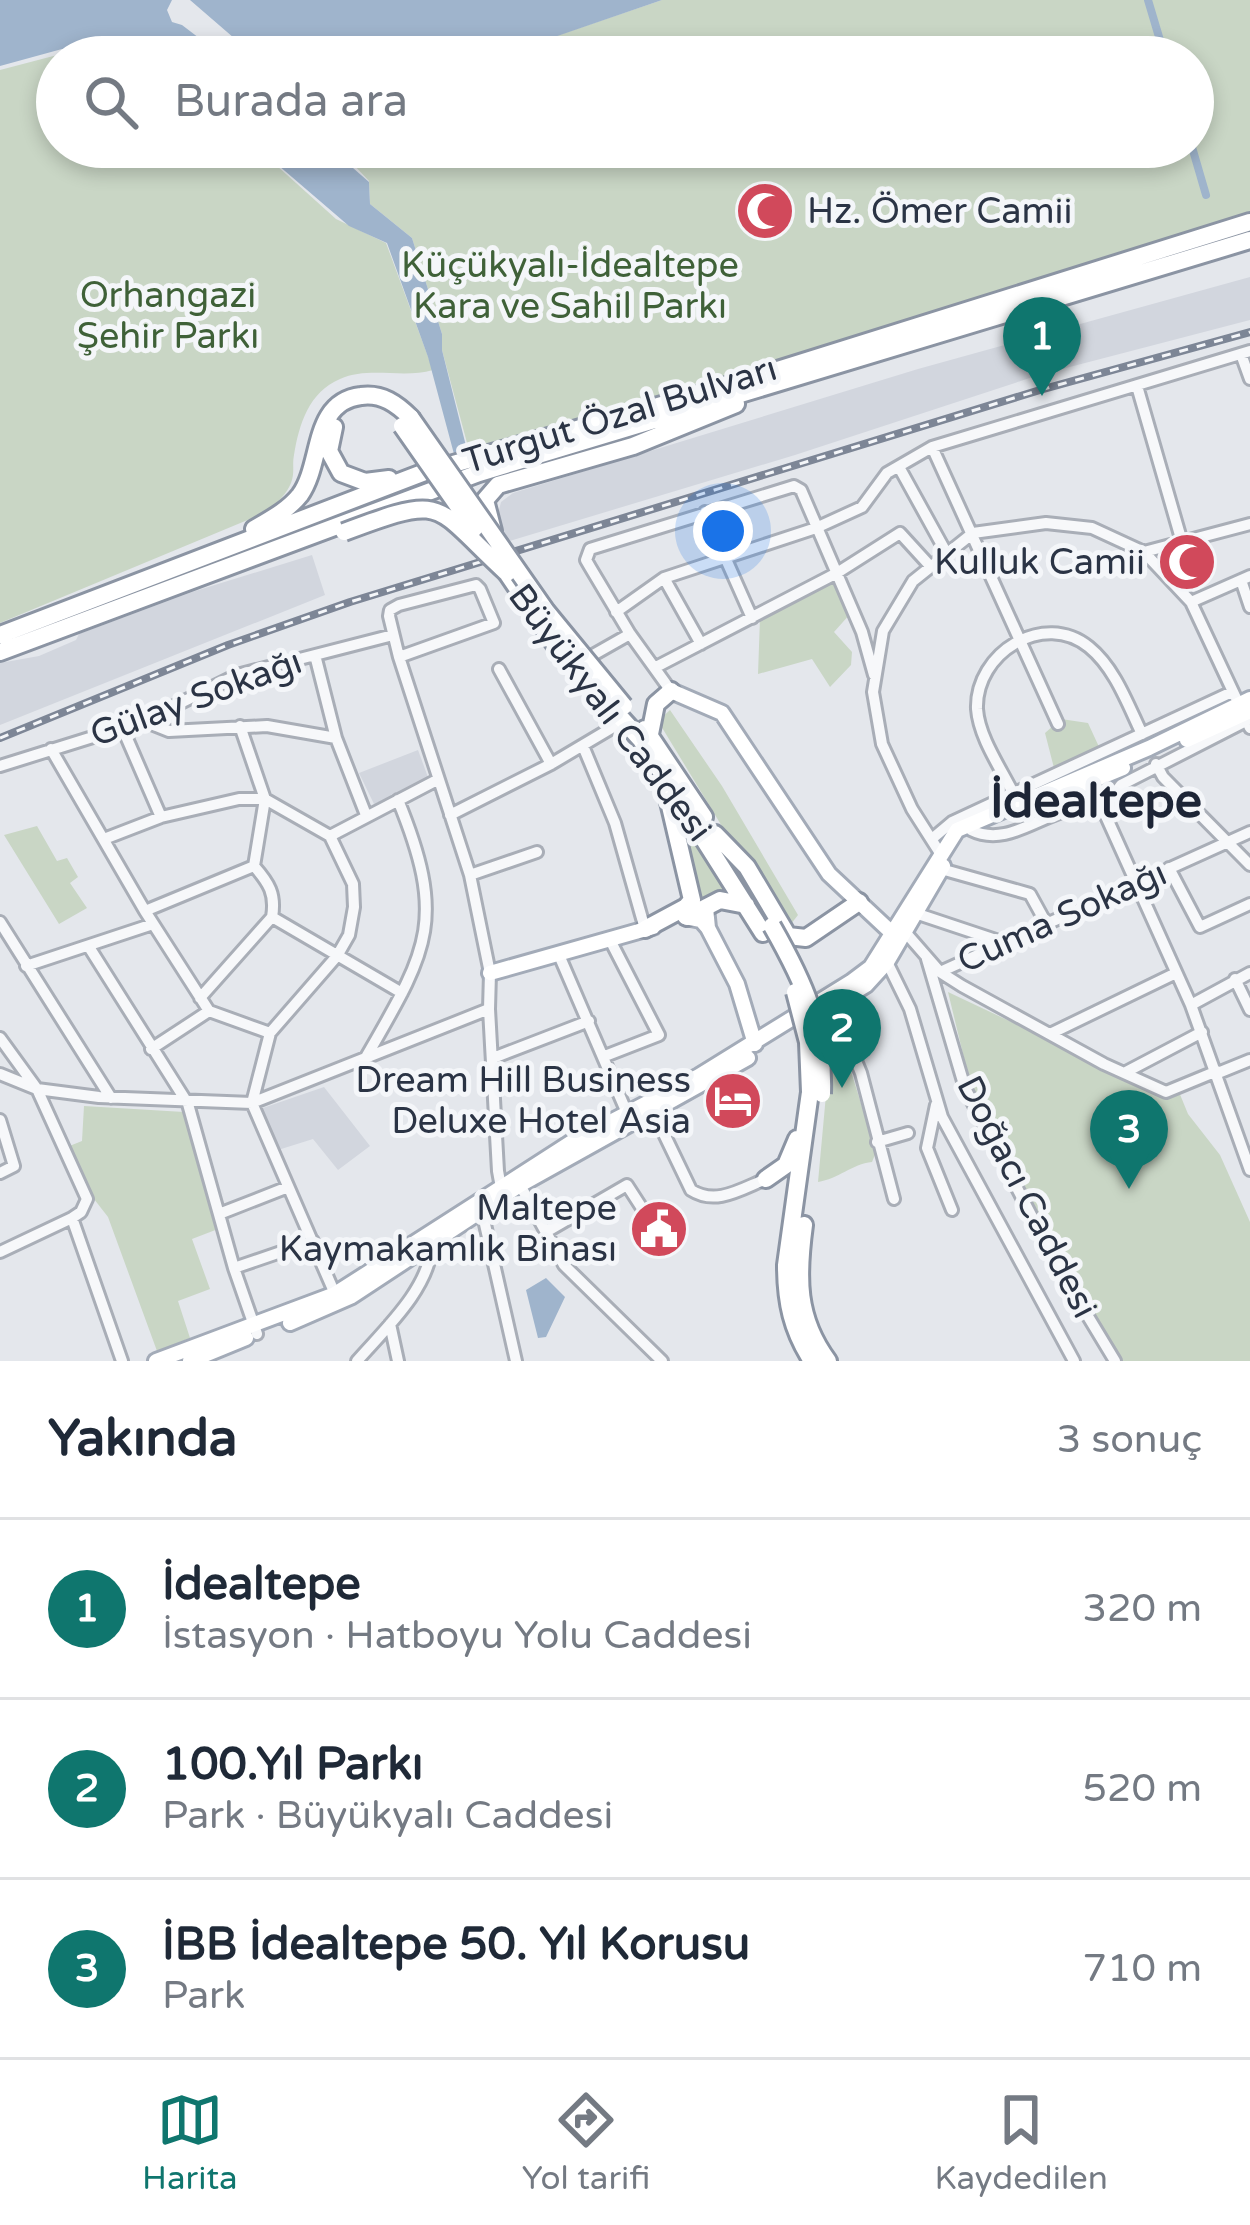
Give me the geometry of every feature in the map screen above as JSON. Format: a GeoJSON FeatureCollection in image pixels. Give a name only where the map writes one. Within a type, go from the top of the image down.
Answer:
{"type":"FeatureCollection","features":[{"type":"Feature","properties":{"kind":"highway","name":"Turgut Özal Bulvarı"},"geometry":{"type":"LineString","coordinates":[[0,652],[457,473],[1250,222]]}},
{"type":"Feature","properties":{"kind":"highway","name":"Turgut Özal Bulvarı"},"geometry":{"type":"LineString","coordinates":[[476,467],[790,379],[1250,240]]}},
{"type":"Feature","properties":{"kind":"highway"},"geometry":{"type":"LineString","coordinates":[[496,538],[485,509],[492,489],[713,415],[790,379]]}},
{"type":"Feature","properties":{"kind":"highway"},"geometry":{"type":"LineString","coordinates":[[224,549],[283,512],[300,494],[323,426],[340,405],[356,397],[375,396],[395,404],[406,422]]}},
{"type":"Feature","properties":{"kind":"highway"},"geometry":{"type":"LineString","coordinates":[[406,422],[368,405],[350,410],[333,429],[332,459],[341,473],[365,482],[425,472]]}},
{"type":"Feature","properties":{"kind":"highway","name":"Büyükyalı Caddesi"},"geometry":{"type":"LineString","coordinates":[[406,422],[622,714],[746,905],[768,930]]}},
{"type":"Feature","properties":{"kind":"highway","name":"Büyükyalı Caddesi"},"geometry":{"type":"LineString","coordinates":[[406,422],[556,646],[622,714],[650,734],[715,834],[768,930],[801,1005],[816,1093],[800,1300],[808,1331],[828,1361]]}},
{"type":"Feature","properties":{"kind":"highway","name":"Turgut Özal Bulvarı"},"geometry":{"type":"LineString","coordinates":[[0,635],[425,472],[457,473]]}},
{"type":"Feature","properties":{"kind":"highway"},"geometry":{"type":"LineString","coordinates":[[194,578],[414,508],[428,508],[455,521],[507,573]]}},
{"type":"Feature","properties":{"kind":"highway"},"geometry":{"type":"LineString","coordinates":[[650,734],[656,704],[671,691]]}},
{"type":"Feature","properties":{"kind":"highway"},"geometry":{"type":"LineString","coordinates":[[645,929],[686,907],[692,895],[662,773]]}},
{"type":"Feature","properties":{"kind":"highway"},"geometry":{"type":"LineString","coordinates":[[715,834],[747,867],[788,936],[806,938],[859,902]]}},
{"type":"Feature","properties":{"kind":"highway"},"geometry":{"type":"LineString","coordinates":[[687,917],[727,898],[746,905]]}},
{"type":"Feature","properties":{"kind":"highway"},"geometry":{"type":"LineString","coordinates":[[766,1179],[789,1159],[816,1093]]}},
{"type":"Feature","properties":{"kind":"highway","name":"Büyükyalı Caddesi"},"geometry":{"type":"LineString","coordinates":[[812,1361],[788,1310],[786,1265],[816,1093]]}},
{"type":"Feature","properties":{"kind":"highway"},"geometry":{"type":"LineString","coordinates":[[766,1179],[787,1186],[795,1210]]}},
{"type":"Feature","properties":{"kind":"main road"},"geometry":{"type":"LineString","coordinates":[[671,691],[722,713],[830,874],[900,933]]}},
{"type":"Feature","properties":{"kind":"main road"},"geometry":{"type":"LineString","coordinates":[[190,1361],[335,1294],[626,1113],[755,1044],[871,967],[918,914],[938,853],[970,830],[1244,712]]}},
{"type":"Feature","properties":{"kind":"main road"},"geometry":{"type":"LineString","coordinates":[[156,1361],[337,1304],[482,1211],[502,1191],[706,1084],[866,985],[887,962],[938,853],[957,830],[1244,712]]}},
{"type":"Feature","properties":{"kind":"main road"},"geometry":{"type":"LineString","coordinates":[[706,908],[708,928]]}},
{"type":"Feature","properties":{"kind":"main road"},"geometry":{"type":"LineString","coordinates":[[490,974],[687,917],[698,919],[708,928],[737,984],[755,1044]]}},
{"type":"Feature","properties":{"kind":"street"},"geometry":{"type":"LineString","coordinates":[[616,611],[664,578],[816,528],[862,507],[878,483],[932,447],[1245,352],[1250,380]]}},
{"type":"Feature","properties":{"kind":"street"},"geometry":{"type":"LineString","coordinates":[[1137,386],[1182,542]]}},
{"type":"Feature","properties":{"kind":"street"},"geometry":{"type":"LineString","coordinates":[[932,447],[1058,724]]}},
{"type":"Feature","properties":{"kind":"street"},"geometry":{"type":"LineString","coordinates":[[899,467],[946,554]]}},
{"type":"Feature","properties":{"kind":"street"},"geometry":{"type":"LineString","coordinates":[[671,691],[586,560],[590,548],[794,486],[801,490],[862,632],[875,678]]}},
{"type":"Feature","properties":{"kind":"street"},"geometry":{"type":"LineString","coordinates":[[705,512],[752,618]]}},
{"type":"Feature","properties":{"kind":"street"},"geometry":{"type":"LineString","coordinates":[[1046,925],[1030,894],[938,853],[882,744],[873,692],[883,631],[913,581],[973,533],[1046,523],[1092,528],[1144,551],[1191,602],[1244,712]]}},
{"type":"Feature","properties":{"kind":"street"},"geometry":{"type":"LineString","coordinates":[[1144,551],[1250,524]]}},
{"type":"Feature","properties":{"kind":"street"},"geometry":{"type":"LineString","coordinates":[[656,667],[837,573],[900,533],[931,567]]}},
{"type":"Feature","properties":{"kind":"street"},"geometry":{"type":"LineString","coordinates":[[664,578],[701,644]]}},
{"type":"Feature","properties":{"kind":"street"},"geometry":{"type":"LineString","coordinates":[[1191,602],[1246,578],[1250,607]]}},
{"type":"Feature","properties":{"kind":"street"},"geometry":{"type":"LineString","coordinates":[[399,657],[494,623],[476,586],[390,610],[399,657],[470,875],[490,974],[502,1191]]}},
{"type":"Feature","properties":{"kind":"street"},"geometry":{"type":"LineString","coordinates":[[593,656],[630,634]]}},
{"type":"Feature","properties":{"kind":"street"},"geometry":{"type":"LineString","coordinates":[[1014,795],[977,708],[1000,653],[1020,639],[1059,634],[1087,644],[1110,669],[1142,734]]}},
{"type":"Feature","properties":{"kind":"street","name":"Gülay Sokağı"},"geometry":{"type":"LineString","coordinates":[[0,766],[145,721],[220,682],[393,635]]}},
{"type":"Feature","properties":{"kind":"street"},"geometry":{"type":"LineString","coordinates":[[315,655],[336,738],[366,815]]}},
{"type":"Feature","properties":{"kind":"street"},"geometry":{"type":"LineString","coordinates":[[499,669],[551,764]]}},
{"type":"Feature","properties":{"kind":"street"},"geometry":{"type":"LineString","coordinates":[[938,853],[952,822],[1142,734],[1244,712]]}},
{"type":"Feature","properties":{"kind":"street"},"geometry":{"type":"LineString","coordinates":[[1103,809],[1121,785],[1244,712]]}},
{"type":"Feature","properties":{"kind":"street"},"geometry":{"type":"LineString","coordinates":[[450,815],[583,746],[620,723],[622,714]]}},
{"type":"Feature","properties":{"kind":"street"},"geometry":{"type":"LineString","coordinates":[[145,721],[169,731],[267,726],[336,738]]}},
{"type":"Feature","properties":{"kind":"street"},"geometry":{"type":"LineString","coordinates":[[122,727],[161,817]]}},
{"type":"Feature","properties":{"kind":"street"},"geometry":{"type":"LineString","coordinates":[[200,998],[272,917],[273,892],[254,866],[266,799],[239,727]]}},
{"type":"Feature","properties":{"kind":"street"},"geometry":{"type":"LineString","coordinates":[[583,746],[615,824],[645,929]]}},
{"type":"Feature","properties":{"kind":"street"},"geometry":{"type":"LineString","coordinates":[[51,749],[208,1011],[270,1033]]}},
{"type":"Feature","properties":{"kind":"street"},"geometry":{"type":"LineString","coordinates":[[1156,764],[1163,777],[1250,865]]}},
{"type":"Feature","properties":{"kind":"street"},"geometry":{"type":"LineString","coordinates":[[330,836],[437,780]]}},
{"type":"Feature","properties":{"kind":"street"},"geometry":{"type":"LineString","coordinates":[[1096,794],[1191,1005],[1250,1170]]}},
{"type":"Feature","properties":{"kind":"street"},"geometry":{"type":"LineString","coordinates":[[104,839],[161,817],[239,799],[266,799],[330,836],[353,884],[349,935],[337,956],[270,1033],[252,1103],[335,1294]]}},
{"type":"Feature","properties":{"kind":"street"},"geometry":{"type":"LineString","coordinates":[[363,1061],[422,953],[427,895],[421,855],[398,800]]}},
{"type":"Feature","properties":{"kind":"street"},"geometry":{"type":"LineString","coordinates":[[970,830],[996,837],[1069,807],[1103,809]]}},
{"type":"Feature","properties":{"kind":"street","name":"Cuma Sokağı"},"geometry":{"type":"LineString","coordinates":[[940,972],[1250,832]]}},
{"type":"Feature","properties":{"kind":"street"},"geometry":{"type":"LineString","coordinates":[[470,875],[537,852]]}},
{"type":"Feature","properties":{"kind":"street"},"geometry":{"type":"LineString","coordinates":[[145,911],[254,866]]}},
{"type":"Feature","properties":{"kind":"street"},"geometry":{"type":"LineString","coordinates":[[1169,868],[1200,927],[1250,904]]}},
{"type":"Feature","properties":{"kind":"street"},"geometry":{"type":"LineString","coordinates":[[918,914],[1005,944]]}},
{"type":"Feature","properties":{"kind":"street"},"geometry":{"type":"LineString","coordinates":[[272,917],[402,994]]}},
{"type":"Feature","properties":{"kind":"street"},"geometry":{"type":"LineString","coordinates":[[0,922],[111,1098]]}},
{"type":"Feature","properties":{"kind":"street"},"geometry":{"type":"LineString","coordinates":[[26,966],[153,924]]}},
{"type":"Feature","properties":{"kind":"street"},"geometry":{"type":"LineString","coordinates":[[900,933],[940,972],[1166,1092],[1250,1060]]}},
{"type":"Feature","properties":{"kind":"street"},"geometry":{"type":"LineString","coordinates":[[605,1056],[659,1035],[609,938]]}},
{"type":"Feature","properties":{"kind":"street"},"geometry":{"type":"LineString","coordinates":[[88,947],[188,1104],[256,1330]]}},
{"type":"Feature","properties":{"kind":"street"},"geometry":{"type":"LineString","coordinates":[[559,955],[626,1113]]}},
{"type":"Feature","properties":{"kind":"street","name":"Doğacı Caddesi"},"geometry":{"type":"LineString","coordinates":[[927,959],[964,1088],[1111,1359]]}},
{"type":"Feature","properties":{"kind":"street"},"geometry":{"type":"LineString","coordinates":[[887,962],[910,1009],[942,1117],[1074,1361]]}},
{"type":"Feature","properties":{"kind":"street"},"geometry":{"type":"LineString","coordinates":[[1050,1034],[1176,973]]}},
{"type":"Feature","properties":{"kind":"street"},"geometry":{"type":"LineString","coordinates":[[1191,1005],[1250,973]]}},
{"type":"Feature","properties":{"kind":"street"},"geometry":{"type":"LineString","coordinates":[[1235,979],[1250,1010]]}},
{"type":"Feature","properties":{"kind":"street"},"geometry":{"type":"LineString","coordinates":[[833,1005],[861,1073],[894,1199]]}},
{"type":"Feature","properties":{"kind":"street"},"geometry":{"type":"LineString","coordinates":[[0,1074],[37,1089],[111,1098],[252,1103],[489,1009]]}},
{"type":"Feature","properties":{"kind":"street"},"geometry":{"type":"LineString","coordinates":[[151,1049],[208,1011]]}},
{"type":"Feature","properties":{"kind":"street"},"geometry":{"type":"LineString","coordinates":[[493,1058],[589,1021]]}},
{"type":"Feature","properties":{"kind":"street"},"geometry":{"type":"LineString","coordinates":[[1126,1072],[1202,1032]]}},
{"type":"Feature","properties":{"kind":"street"},"geometry":{"type":"LineString","coordinates":[[0,1037],[37,1089],[87,1199],[72,1218],[0,1252]]}},
{"type":"Feature","properties":{"kind":"street"},"geometry":{"type":"LineString","coordinates":[[937,1100],[927,1148],[952,1210]]}},
{"type":"Feature","properties":{"kind":"street"},"geometry":{"type":"LineString","coordinates":[[652,1111],[691,1190],[699,1195],[720,1197],[766,1179]]}},
{"type":"Feature","properties":{"kind":"street"},"geometry":{"type":"LineString","coordinates":[[0,1120],[14,1166],[0,1173]]}},
{"type":"Feature","properties":{"kind":"street"},"geometry":{"type":"LineString","coordinates":[[877,1142],[908,1133]]}},
{"type":"Feature","properties":{"kind":"street"},"geometry":{"type":"LineString","coordinates":[[520,1185],[564,1265],[662,1361]]}},
{"type":"Feature","properties":{"kind":"street"},"geometry":{"type":"LineString","coordinates":[[546,1232],[627,1185],[647,1216]]}},
{"type":"Feature","properties":{"kind":"street"},"geometry":{"type":"LineString","coordinates":[[219,1214],[288,1187]]}},
{"type":"Feature","properties":{"kind":"street"},"geometry":{"type":"LineString","coordinates":[[482,1211],[516,1361]]}},
{"type":"Feature","properties":{"kind":"street"},"geometry":{"type":"LineString","coordinates":[[72,1218],[122,1361]]}},
{"type":"Feature","properties":{"kind":"street"},"geometry":{"type":"LineString","coordinates":[[234,1268],[313,1241]]}},
{"type":"Feature","properties":{"kind":"street"},"geometry":{"type":"LineString","coordinates":[[356,1361],[390,1324],[431,1261],[432,1245]]}},
{"type":"Feature","properties":{"kind":"street"},"geometry":{"type":"LineString","coordinates":[[390,1324],[398,1361]]}},
{"type":"Feature","properties":{"kind":"street"},"geometry":{"type":"LineString","coordinates":[[232,1344],[238,1361]]}},
{"type":"Feature","properties":{"kind":"shaded area"},"geometry":{"type":"Polygon","coordinates":[[[1250,277],[1250,320],[1039,375],[506,542],[497,518],[501,502],[513,493],[918,369],[1250,277]]]}},
{"type":"Feature","properties":{"kind":"shaded area"},"geometry":{"type":"Polygon","coordinates":[[[312,555],[325,595],[0,725],[0,663],[39,656],[76,640],[79,634],[192,592],[312,555]]]}},
{"type":"Feature","properties":{"kind":"shaded area"},"geometry":{"type":"Polygon","coordinates":[[[418,750],[429,780],[374,804],[359,773],[418,750]]]}},
{"type":"Feature","properties":{"kind":"shaded area"},"geometry":{"type":"Polygon","coordinates":[[[324,1087],[370,1146],[338,1170],[313,1139],[278,1150],[260,1109],[324,1087]]]}},
{"type":"Feature","properties":{"kind":"green space","name":"Küçükyalı-İdealtepe Kara ve Sahil Parkı"},"geometry":{"type":"Polygon","coordinates":[[[662,0],[1250,0],[1250,216],[1005,288],[743,377],[470,454],[442,350],[442,334],[412,238],[370,204],[369,181],[357,168],[1214,168],[1214,36],[556,36],[662,0]]]}},
{"type":"Feature","properties":{"kind":"green space","name":"Orhangazi Şehir Parkı"},"geometry":{"type":"Polygon","coordinates":[[[36,61],[36,168],[279,168],[336,219],[386,243],[433,370],[363,373],[329,385],[313,401],[303,421],[289,487],[267,512],[0,623],[0,70],[36,61]]]}},
{"type":"Feature","properties":{"kind":"green space"},"geometry":{"type":"Polygon","coordinates":[[[835,579],[851,613],[834,632],[852,652],[851,665],[830,687],[812,659],[758,674],[760,618],[835,579]]]}},
{"type":"Feature","properties":{"kind":"green space"},"geometry":{"type":"Polygon","coordinates":[[[670,710],[722,786],[798,915],[791,924],[747,855],[723,828],[658,721],[670,710]]]}},
{"type":"Feature","properties":{"kind":"green space"},"geometry":{"type":"Polygon","coordinates":[[[1061,719],[1088,723],[1100,749],[1054,768],[1045,733],[1061,719]]]}},
{"type":"Feature","properties":{"kind":"green space"},"geometry":{"type":"Polygon","coordinates":[[[670,790],[727,890],[715,892],[699,906],[670,790]]]}},
{"type":"Feature","properties":{"kind":"green space"},"geometry":{"type":"Polygon","coordinates":[[[37,826],[57,861],[67,858],[78,877],[70,883],[87,908],[59,924],[4,835],[37,826]]]}},
{"type":"Feature","properties":{"kind":"green space"},"geometry":{"type":"Polygon","coordinates":[[[948,992],[1168,1096],[1179,1092],[1188,1114],[1220,1155],[1250,1222],[1250,1361],[1118,1361],[971,1087],[948,992]]]}},
{"type":"Feature","properties":{"kind":"green space"},"geometry":{"type":"Polygon","coordinates":[[[833,1013],[876,1152],[872,1162],[818,1182],[828,1073],[821,1018],[833,1013]]]}},
{"type":"Feature","properties":{"kind":"green space"},"geometry":{"type":"Polygon","coordinates":[[[84,1106],[184,1112],[218,1229],[192,1239],[210,1289],[178,1301],[190,1338],[157,1351],[108,1217],[87,1190],[67,1147],[82,1141],[84,1106]]]}},
{"type":"Feature","properties":{"kind":"water"},"geometry":{"type":"Polygon","coordinates":[[[0,0],[172,0],[167,10],[172,22],[196,36],[36,36],[36,56],[0,66],[0,0]]]}},
{"type":"Feature","properties":{"kind":"water"},"geometry":{"type":"Polygon","coordinates":[[[190,0],[662,0],[557,36],[232,36],[190,0]]]}},
{"type":"Feature","properties":{"kind":"water"},"geometry":{"type":"Polygon","coordinates":[[[281,168],[353,168],[369,182],[370,204],[412,238],[442,334],[467,450],[454,454],[428,357],[387,243],[349,226],[281,168]]]}},
{"type":"Feature","properties":{"kind":"water"},"geometry":{"type":"Polygon","coordinates":[[[546,1278],[565,1297],[546,1337],[538,1338],[526,1290],[546,1278]]]}},
{"type":"Feature","properties":{"kind":"waterway"},"geometry":{"type":"LineString","coordinates":[[1148,0],[1159,36]]}},
{"type":"Feature","properties":{"kind":"waterway"},"geometry":{"type":"LineString","coordinates":[[1198,168],[1206,195]]}},
{"type":"Feature","properties":{"kind":"railway"},"geometry":{"type":"LineString","coordinates":[[0,738],[228,645],[350,602],[1040,390],[1250,332]]}},
{"type":"Feature","properties":{"kind":"place","name":"Hz. Ömer Camii"},"geometry":{"type":"Point","coordinates":[765,211]}},
{"type":"Feature","properties":{"kind":"place","name":"İdealtepe"},"geometry":{"type":"Point","coordinates":[1042,396]}},
{"type":"Feature","properties":{"kind":"place","name":"Kulluk Camii"},"geometry":{"type":"Point","coordinates":[1187,562]}},
{"type":"Feature","properties":{"kind":"place","name":"100.Yıl Parkı"},"geometry":{"type":"Point","coordinates":[842,1088]}},
{"type":"Feature","properties":{"kind":"place","name":"Dream Hill Business Deluxe Hotel Asia"},"geometry":{"type":"Point","coordinates":[733,1101]}},
{"type":"Feature","properties":{"kind":"place","name":"İBB İdealtepe 50. Yıl Korusu"},"geometry":{"type":"Point","coordinates":[1129,1189]}},
{"type":"Feature","properties":{"kind":"place","name":"Maltepe Kaymakamlık Binası"},"geometry":{"type":"Point","coordinates":[659,1229]}},
{"type":"Feature","properties":{"kind":"district","name":"İdealtepe"},"geometry":{"type":"Point","coordinates":[1096,802]}}]}
